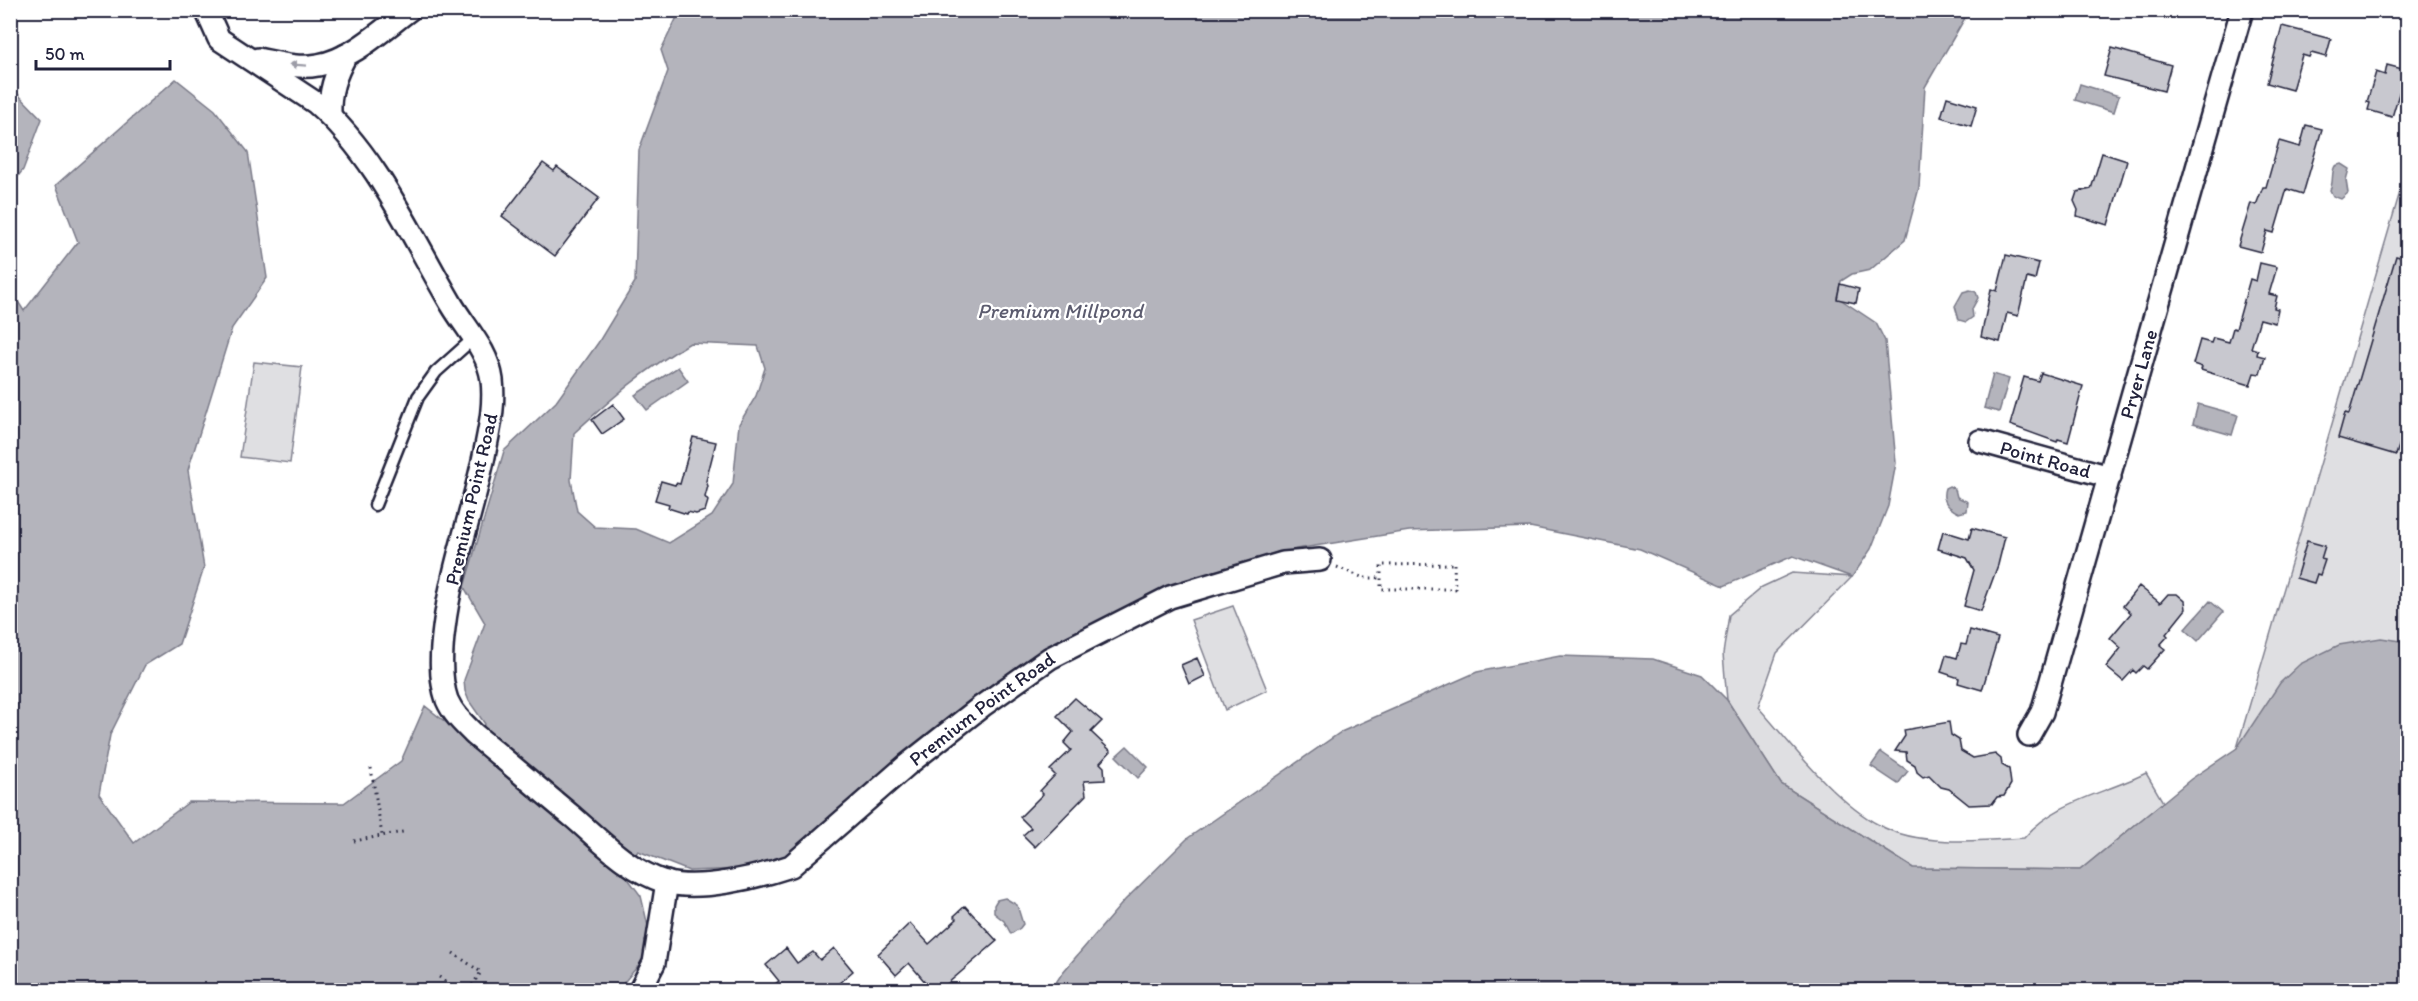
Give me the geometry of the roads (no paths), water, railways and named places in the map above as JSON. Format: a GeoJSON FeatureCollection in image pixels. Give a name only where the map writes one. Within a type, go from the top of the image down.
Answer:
{"type":"FeatureCollection","features":[{"type":"Feature","properties":{"kind":"street","name":"Premium Point Road"},"geometry":{"type":"LineString","coordinates":[[206,10],[219,39],[249,57],[330,115],[381,178],[454,308],[489,363],[493,411],[475,498],[446,608],[441,652],[447,700],[457,718],[475,735],[629,865],[667,882],[697,885],[767,874],[791,866],[907,765],[982,706],[1050,658],[1170,597],[1283,563],[1320,560]]}},
{"type":"Feature","properties":{"kind":"street"},"geometry":{"type":"LineString","coordinates":[[249,57],[298,66],[319,65],[346,55],[409,10]]}},
{"type":"Feature","properties":{"kind":"street","name":"Pryer Lane"},"geometry":{"type":"LineString","coordinates":[[2029,735],[2042,712],[2242,10]]}},
{"type":"Feature","properties":{"kind":"street"},"geometry":{"type":"LineString","coordinates":[[330,115],[329,101],[334,76],[346,55]]}},
{"type":"Feature","properties":{"kind":"street","name":"Point Road"},"geometry":{"type":"LineString","coordinates":[[1980,441],[2110,477]]}},
{"type":"Feature","properties":{"kind":"street"},"geometry":{"type":"LineString","coordinates":[[647,986],[654,963],[667,882]]}},
{"type":"Feature","properties":{"kind":"lane"},"geometry":{"type":"LineString","coordinates":[[375,505],[418,398],[436,372],[474,338]]}},
{"type":"Feature","properties":{"kind":"water","name":"Premium Millpond"},"geometry":{"type":"Polygon","coordinates":[[[680,11],[1969,11],[1925,87],[1919,188],[1905,240],[1870,270],[1852,274],[1841,281],[1837,297],[1876,323],[1885,341],[1896,463],[1888,506],[1871,549],[1852,577],[1793,556],[1724,586],[1640,549],[1530,527],[1409,531],[1296,549],[1159,592],[1063,639],[966,707],[785,858],[743,869],[689,871],[638,851],[623,872],[641,896],[648,926],[643,960],[621,986],[614,990],[11,990],[10,289],[24,311],[78,242],[56,185],[176,79],[215,110],[248,152],[267,278],[232,328],[188,470],[204,568],[179,644],[145,665],[110,735],[99,794],[134,843],[189,802],[344,803],[401,761],[425,706],[471,742],[485,724],[469,701],[464,680],[485,623],[464,587],[504,451],[556,402],[598,343],[635,282],[639,150],[668,71],[661,50],[680,11]],[[690,343],[643,374],[588,420],[574,433],[571,480],[577,511],[595,527],[636,529],[669,543],[712,516],[733,484],[739,424],[756,396],[765,368],[758,346],[690,343]]]}},
{"type":"Feature","properties":{"kind":"water"},"geometry":{"type":"Polygon","coordinates":[[[2080,84],[2119,96],[2114,112],[2075,100],[2080,84]]]}},
{"type":"Feature","properties":{"kind":"water"},"geometry":{"type":"Polygon","coordinates":[[[11,87],[42,119],[23,170],[11,185],[11,87]]]}},
{"type":"Feature","properties":{"kind":"water"},"geometry":{"type":"Polygon","coordinates":[[[2341,164],[2349,169],[2346,180],[2348,193],[2341,199],[2333,196],[2330,190],[2334,168],[2341,164]]]}},
{"type":"Feature","properties":{"kind":"water"},"geometry":{"type":"Polygon","coordinates":[[[1970,290],[1976,292],[1978,298],[1972,309],[1973,317],[1966,322],[1959,320],[1955,306],[1963,292],[1970,290]]]}},
{"type":"Feature","properties":{"kind":"water"},"geometry":{"type":"Polygon","coordinates":[[[678,367],[688,381],[647,410],[635,395],[678,367]]]}},
{"type":"Feature","properties":{"kind":"water"},"geometry":{"type":"Polygon","coordinates":[[[1993,374],[2009,379],[1999,412],[1984,408],[1993,374]]]}},
{"type":"Feature","properties":{"kind":"water"},"geometry":{"type":"Polygon","coordinates":[[[2198,404],[2238,415],[2232,435],[2193,424],[2198,404]]]}},
{"type":"Feature","properties":{"kind":"water"},"geometry":{"type":"Polygon","coordinates":[[[1949,486],[1955,489],[1957,497],[1968,502],[1967,511],[1959,513],[1946,503],[1944,492],[1949,486]]]}},
{"type":"Feature","properties":{"kind":"water"},"geometry":{"type":"Polygon","coordinates":[[[2210,601],[2223,612],[2198,641],[2185,629],[2210,601]]]}},
{"type":"Feature","properties":{"kind":"water"},"geometry":{"type":"Polygon","coordinates":[[[2381,638],[2407,642],[2407,990],[1051,990],[1063,972],[1125,900],[1188,838],[1341,732],[1477,672],[1560,656],[1653,659],[1702,675],[1727,700],[1781,784],[1913,868],[2080,870],[2191,779],[2237,748],[2280,683],[2300,664],[2339,645],[2381,638]]]}},
{"type":"Feature","properties":{"kind":"water"},"geometry":{"type":"Polygon","coordinates":[[[1127,746],[1148,767],[1138,778],[1116,756],[1127,746]]]}},
{"type":"Feature","properties":{"kind":"water"},"geometry":{"type":"Polygon","coordinates":[[[1881,752],[1908,771],[1898,784],[1871,766],[1881,752]]]}},
{"type":"Feature","properties":{"kind":"water"},"geometry":{"type":"Polygon","coordinates":[[[1005,898],[1017,905],[1023,924],[1011,934],[1004,921],[994,913],[997,900],[1005,898]]]}}]}
